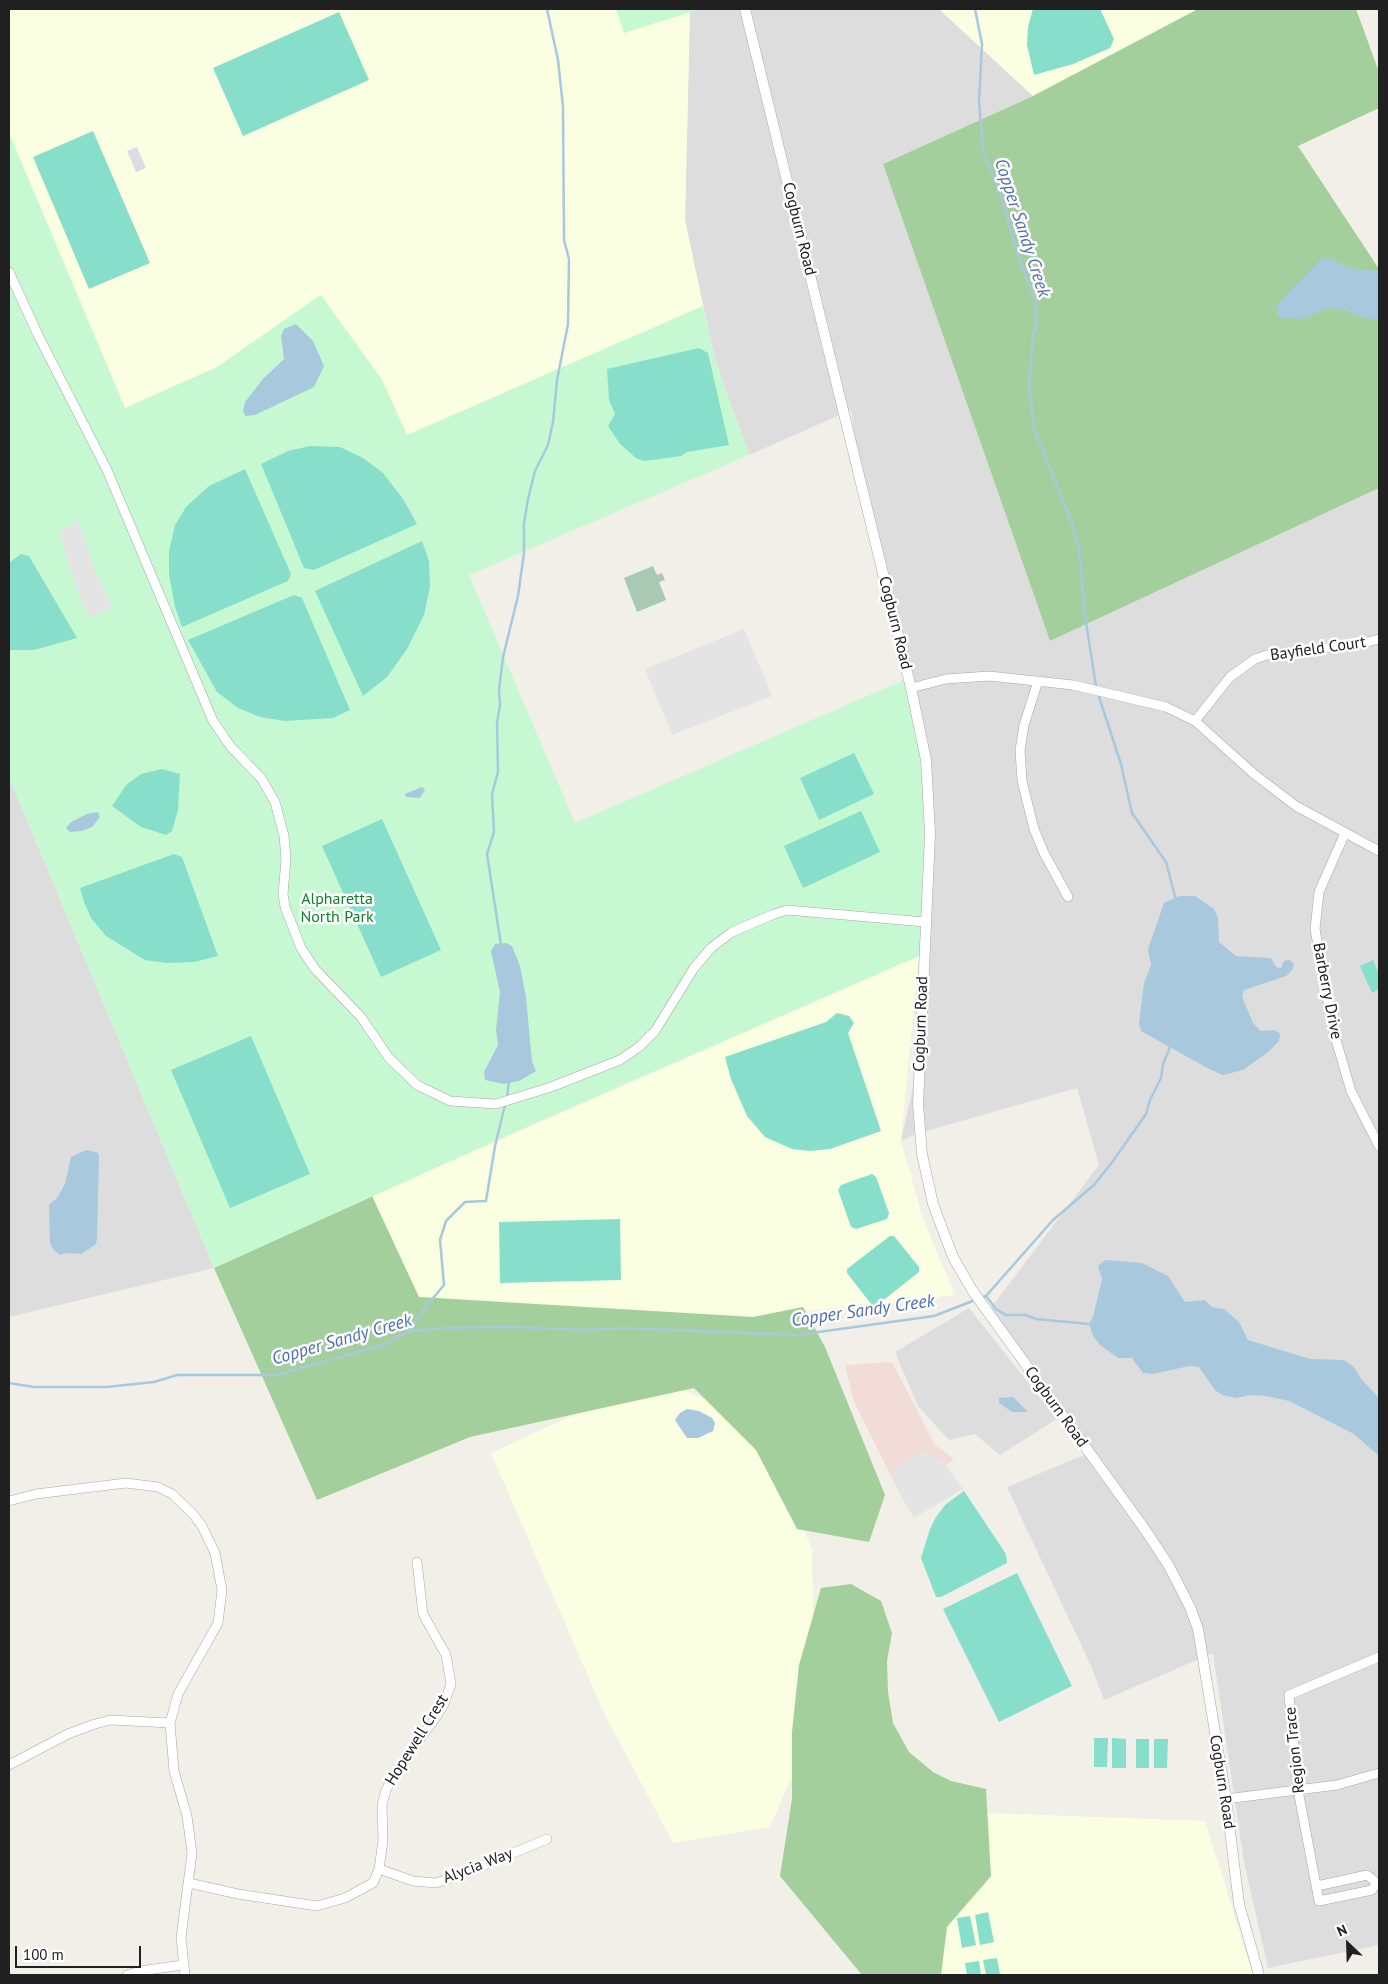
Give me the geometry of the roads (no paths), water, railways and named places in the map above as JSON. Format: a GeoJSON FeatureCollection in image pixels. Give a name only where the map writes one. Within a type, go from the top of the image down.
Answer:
{"type":"FeatureCollection","features":[{"type":"Feature","properties":{"kind":"street","name":"Cogburn Road"},"geometry":{"type":"LineString","coordinates":[[745,9],[911,688],[926,760],[930,834],[918,1104],[922,1154],[936,1211],[953,1257],[972,1290],[1146,1531],[1180,1587],[1198,1629],[1226,1800],[1239,1904],[1259,1975]]}},
{"type":"Feature","properties":{"kind":"street"},"geometry":{"type":"LineString","coordinates":[[9,272],[38,335],[107,470],[213,721],[231,747],[261,778],[276,802],[284,836],[286,859],[283,894],[285,907],[301,948],[315,969],[361,1017],[389,1058],[417,1085],[450,1101],[496,1104],[542,1090],[620,1060],[639,1048],[655,1031],[694,968],[711,948],[747,924],[787,910],[925,922]]}},
{"type":"Feature","properties":{"kind":"street","name":"Bayfield Court"},"geometry":{"type":"LineString","coordinates":[[1195,721],[1230,677],[1255,659],[1360,644],[1379,639]]}},
{"type":"Feature","properties":{"kind":"street"},"geometry":{"type":"LineString","coordinates":[[911,688],[946,679],[990,676],[1073,685],[1166,707],[1195,721],[1254,774],[1296,806],[1379,851]]}},
{"type":"Feature","properties":{"kind":"street"},"geometry":{"type":"LineString","coordinates":[[1038,681],[1026,717],[1020,750],[1022,781],[1037,837],[1068,897]]}},
{"type":"Feature","properties":{"kind":"street","name":"Barberry Drive"},"geometry":{"type":"LineString","coordinates":[[1345,833],[1319,892],[1315,930],[1336,1038],[1351,1091],[1379,1146]]}},
{"type":"Feature","properties":{"kind":"street"},"geometry":{"type":"LineString","coordinates":[[9,1501],[36,1494],[126,1483],[158,1487],[172,1494],[202,1526],[215,1553],[220,1573],[221,1607],[214,1634],[178,1694],[170,1723],[174,1772],[187,1816],[192,1852],[181,1938],[185,1975]]}},
{"type":"Feature","properties":{"kind":"street","name":"Hopewell Crest"},"geometry":{"type":"LineString","coordinates":[[189,1883],[238,1894],[317,1906],[360,1892],[373,1883],[379,1869],[382,1841],[382,1805],[386,1790],[393,1776],[444,1704],[451,1684],[446,1656],[423,1614],[417,1562]]}},
{"type":"Feature","properties":{"kind":"street","name":"Region Trace"},"geometry":{"type":"LineString","coordinates":[[1378,1882],[1372,1890],[1319,1901],[1298,1790],[1289,1695],[1379,1657]]}},
{"type":"Feature","properties":{"kind":"street"},"geometry":{"type":"LineString","coordinates":[[9,1765],[68,1734],[110,1720],[170,1723]]}},
{"type":"Feature","properties":{"kind":"street"},"geometry":{"type":"LineString","coordinates":[[1226,1800],[1336,1785],[1379,1773]]}},
{"type":"Feature","properties":{"kind":"street","name":"Alycia Way"},"geometry":{"type":"LineString","coordinates":[[379,1869],[413,1881],[436,1883],[463,1874],[547,1839]]}},
{"type":"Feature","properties":{"kind":"street"},"geometry":{"type":"LineString","coordinates":[[1317,1886],[1367,1875],[1378,1882]]}},
{"type":"Feature","properties":{"kind":"street"},"geometry":{"type":"LineString","coordinates":[[128,1975],[140,1971],[183,1965]]}},
{"type":"Feature","properties":{"kind":"waterway"},"geometry":{"type":"LineString","coordinates":[[501,945],[487,854],[494,832],[492,794],[498,772],[497,723],[500,705],[499,690],[503,657],[518,596],[524,553],[524,523],[528,499],[535,471],[548,445],[553,422],[557,380],[568,324],[569,259],[564,240],[563,107],[558,60],[547,9]]}},
{"type":"Feature","properties":{"kind":"waterway","name":"Copper Sandy Creek"},"geometry":{"type":"LineString","coordinates":[[975,9],[982,44],[979,101],[983,152],[1001,195],[1018,256],[1035,299],[1036,328],[1033,336],[1029,385],[1034,428],[1072,523],[1079,548],[1085,616],[1096,686]]}},
{"type":"Feature","properties":{"kind":"waterway","name":"Copper Sandy Creek"},"geometry":{"type":"LineString","coordinates":[[1099,697],[1121,764],[1132,813],[1166,862],[1176,900]]}},
{"type":"Feature","properties":{"kind":"waterway","name":"Copper Sandy Creek"},"geometry":{"type":"LineString","coordinates":[[980,1298],[986,1296],[1053,1220],[1094,1185],[1113,1161],[1146,1114],[1150,1100],[1161,1078],[1163,1064],[1171,1045]]}},
{"type":"Feature","properties":{"kind":"waterway"},"geometry":{"type":"LineString","coordinates":[[507,1097],[509,1080]]}},
{"type":"Feature","properties":{"kind":"waterway"},"geometry":{"type":"LineString","coordinates":[[411,1331],[420,1314],[444,1285],[440,1240],[446,1221],[465,1202],[486,1201],[495,1146],[505,1105]]}},
{"type":"Feature","properties":{"kind":"waterway"},"geometry":{"type":"LineString","coordinates":[[986,1296],[996,1309],[1006,1315],[1026,1315],[1036,1319],[1089,1324]]}},
{"type":"Feature","properties":{"kind":"waterway","name":"Copper Sandy Creek"},"geometry":{"type":"LineString","coordinates":[[9,1383],[34,1387],[106,1387],[154,1382],[177,1375],[277,1375],[387,1344],[395,1337],[411,1331],[444,1328],[512,1327],[588,1330],[622,1328],[797,1335],[934,1316],[975,1300]]}},
{"type":"Feature","properties":{"kind":"park label","name":"Alpharetta North Park"},"geometry":{"type":"Point","coordinates":[337,908]}}]}
